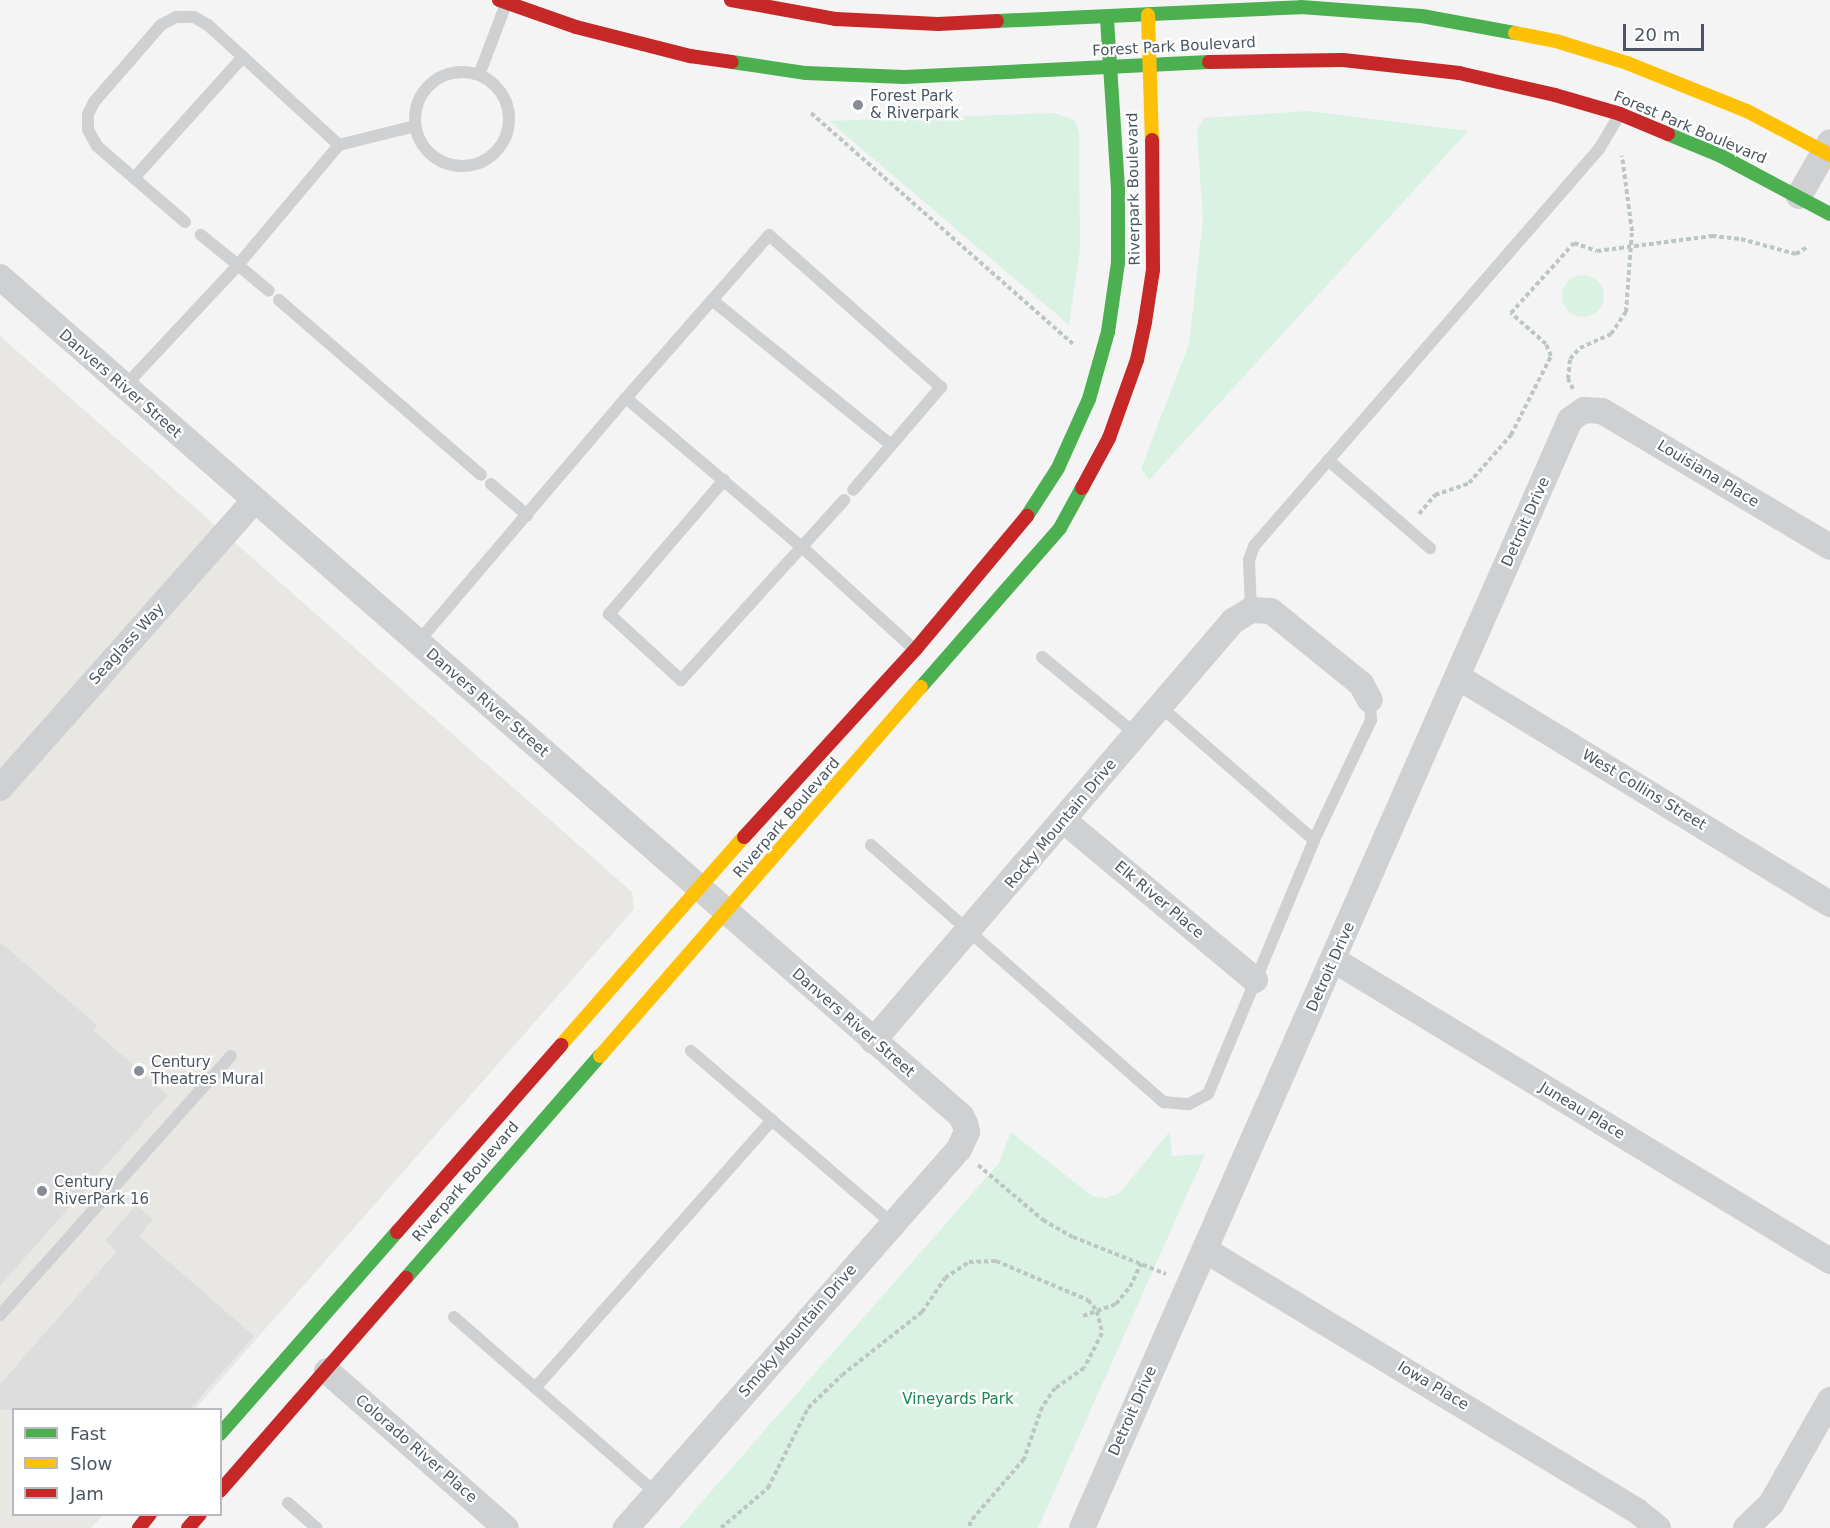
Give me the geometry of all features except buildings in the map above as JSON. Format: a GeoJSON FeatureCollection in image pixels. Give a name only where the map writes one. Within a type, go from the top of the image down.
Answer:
{"type":"FeatureCollection","features":[{"type":"Feature","properties":{"kind":"street"},"geometry":{"type":"LineString","coordinates":[[731,0],[836,19],[888,22],[972,24],[1106,9],[1147,7],[1301,7],[1374,11],[1490,26],[1556,41],[1685,84],[1828,150],[1799,196]]}},
{"type":"Feature","properties":{"kind":"street","name":"Forest Park Boulevard"},"geometry":{"type":"LineString","coordinates":[[503,2],[576,27],[690,56],[806,73],[904,77],[1286,58],[1398,65],[1505,82],[1620,114],[1721,156],[1830,214]]}},
{"type":"Feature","properties":{"kind":"street","name":"Riverpark Boulevard"},"geometry":{"type":"LineString","coordinates":[[222,1489],[1060,528],[1109,438],[1137,360],[1153,270],[1147,7]]}},
{"type":"Feature","properties":{"kind":"street","name":"Riverpark Boulevard"},"geometry":{"type":"LineString","coordinates":[[222,1432],[699,887],[915,650],[1023,522],[1059,468],[1089,399],[1108,332],[1118,263],[1111,67],[1106,9]]}},
{"type":"Feature","properties":{"kind":"street","name":"Danvers River Street"},"geometry":{"type":"LineString","coordinates":[[0,277],[961,1116],[963,1140]]}},
{"type":"Feature","properties":{"kind":"street","name":"Louisiana Place"},"geometry":{"type":"LineString","coordinates":[[1584,410],[1602,411],[1830,547]]}},
{"type":"Feature","properties":{"kind":"street","name":"Detroit Drive"},"geometry":{"type":"LineString","coordinates":[[1084,1527],[1188,1285],[1334,960],[1570,420],[1584,410]]}},
{"type":"Feature","properties":{"kind":"street","name":"Seaglass Way"},"geometry":{"type":"LineString","coordinates":[[0,788],[254,501]]}},
{"type":"Feature","properties":{"kind":"street"},"geometry":{"type":"LineString","coordinates":[[1251,610],[1271,611],[1361,684],[1370,700]]}},
{"type":"Feature","properties":{"kind":"street","name":"Rocky Mountain Drive"},"geometry":{"type":"LineString","coordinates":[[873,1041],[969,932],[1233,621],[1251,610]]}},
{"type":"Feature","properties":{"kind":"street","name":"West Collins Street"},"geometry":{"type":"LineString","coordinates":[[1458,677],[1830,904]]}},
{"type":"Feature","properties":{"kind":"street","name":"Elk River Place"},"geometry":{"type":"LineString","coordinates":[[1063,820],[1255,980]]}},
{"type":"Feature","properties":{"kind":"street","name":"Juneau Place"},"geometry":{"type":"LineString","coordinates":[[1334,960],[1830,1261]]}},
{"type":"Feature","properties":{"kind":"street","name":"Smoky Mountain Drive"},"geometry":{"type":"LineString","coordinates":[[626,1528],[963,1140]]}},
{"type":"Feature","properties":{"kind":"street","name":"Iowa Place"},"geometry":{"type":"LineString","coordinates":[[1204,1250],[1637,1511],[1659,1528]]}},
{"type":"Feature","properties":{"kind":"street","name":"Colorado River Place"},"geometry":{"type":"LineString","coordinates":[[327,1371],[506,1528]]}},
{"type":"Feature","properties":{"kind":"street"},"geometry":{"type":"LineString","coordinates":[[1746,1528],[1771,1504],[1830,1400]]}},
{"type":"Feature","properties":{"kind":"street"},"geometry":{"type":"LineString","coordinates":[[139,1528],[149,1516]]}},
{"type":"Feature","properties":{"kind":"street"},"geometry":{"type":"LineString","coordinates":[[188,1528],[199,1516]]}},
{"type":"Feature","properties":{"kind":"lane"},"geometry":{"type":"LineString","coordinates":[[479,75],[503,2]]}},
{"type":"Feature","properties":{"kind":"lane"},"geometry":{"type":"LineString","coordinates":[[185,222],[97,146],[88,130],[88,114],[94,102],[161,25],[176,17],[194,17],[243,57],[339,145]]}},
{"type":"Feature","properties":{"kind":"lane"},"geometry":{"type":"LineString","coordinates":[[134,178],[243,57]]}},
{"type":"Feature","properties":{"kind":"lane"},"geometry":{"type":"LineString","coordinates":[[463,72],[479,75],[502,94],[508,108],[509,123],[497,151],[471,166],[456,166],[429,153],[415,126],[415,110],[432,83],[463,72]]}},
{"type":"Feature","properties":{"kind":"lane"},"geometry":{"type":"LineString","coordinates":[[1251,610],[1249,560],[1254,546],[1599,149],[1620,114]]}},
{"type":"Feature","properties":{"kind":"lane"},"geometry":{"type":"LineString","coordinates":[[124,387],[238,265],[339,145],[415,126]]}},
{"type":"Feature","properties":{"kind":"lane"},"geometry":{"type":"LineString","coordinates":[[201,235],[268,291]]}},
{"type":"Feature","properties":{"kind":"lane"},"geometry":{"type":"LineString","coordinates":[[418,642],[626,398],[769,235],[941,387],[853,490]]}},
{"type":"Feature","properties":{"kind":"lane"},"geometry":{"type":"LineString","coordinates":[[279,300],[481,475]]}},
{"type":"Feature","properties":{"kind":"lane"},"geometry":{"type":"LineString","coordinates":[[712,300],[891,446]]}},
{"type":"Feature","properties":{"kind":"lane"},"geometry":{"type":"LineString","coordinates":[[626,398],[803,548],[915,650]]}},
{"type":"Feature","properties":{"kind":"lane"},"geometry":{"type":"LineString","coordinates":[[1328,460],[1430,548]]}},
{"type":"Feature","properties":{"kind":"lane"},"geometry":{"type":"LineString","coordinates":[[724,480],[609,614],[681,680],[803,548],[843,500]]}},
{"type":"Feature","properties":{"kind":"lane"},"geometry":{"type":"LineString","coordinates":[[491,484],[527,515]]}},
{"type":"Feature","properties":{"kind":"lane"},"geometry":{"type":"LineString","coordinates":[[1042,657],[1137,735]]}},
{"type":"Feature","properties":{"kind":"lane"},"geometry":{"type":"LineString","coordinates":[[871,844],[1164,1102],[1189,1104],[1208,1094],[1314,840],[1371,720],[1370,700]]}},
{"type":"Feature","properties":{"kind":"lane"},"geometry":{"type":"LineString","coordinates":[[1161,706],[1314,840]]}},
{"type":"Feature","properties":{"kind":"lane"},"geometry":{"type":"LineString","coordinates":[[691,1051],[892,1223]]}},
{"type":"Feature","properties":{"kind":"lane"},"geometry":{"type":"LineString","coordinates":[[0,1315],[231,1056]]}},
{"type":"Feature","properties":{"kind":"lane"},"geometry":{"type":"LineString","coordinates":[[535,1388],[772,1120]]}},
{"type":"Feature","properties":{"kind":"lane"},"geometry":{"type":"LineString","coordinates":[[454,1317],[657,1494]]}},
{"type":"Feature","properties":{"kind":"lane"},"geometry":{"type":"LineString","coordinates":[[288,1503],[317,1528]]}},
{"type":"Feature","properties":{"kind":"path"},"geometry":{"type":"LineString","coordinates":[[811,114],[1073,344]]}},
{"type":"Feature","properties":{"kind":"path"},"geometry":{"type":"LineString","coordinates":[[1584,410],[1568,379],[1570,359],[1580,348],[1598,343],[1622,323],[1630,290],[1631,209],[1622,156]]}},
{"type":"Feature","properties":{"kind":"path"},"geometry":{"type":"LineString","coordinates":[[1410,508],[1418,515],[1435,495],[1469,483],[1511,435],[1526,400],[1547,369],[1551,356],[1546,344],[1511,313],[1574,243],[1597,252],[1632,245],[1712,236],[1741,239],[1796,254],[1807,248]]}},
{"type":"Feature","properties":{"kind":"path"},"geometry":{"type":"LineString","coordinates":[[963,1140],[1043,1220],[1074,1237],[1141,1263],[1188,1285]]}},
{"type":"Feature","properties":{"kind":"path"},"geometry":{"type":"LineString","coordinates":[[721,1528],[768,1488],[808,1408],[842,1375],[922,1312],[945,1278],[969,1262],[996,1261],[1061,1286],[1088,1300],[1097,1311],[1102,1333],[1084,1368],[1056,1388],[1042,1407],[1024,1459],[970,1522],[970,1528]]}},
{"type":"Feature","properties":{"kind":"path"},"geometry":{"type":"LineString","coordinates":[[1083,1316],[1116,1304],[1130,1287],[1141,1263]]}},
{"type":"Feature","properties":{"kind":"shaded area"},"geometry":{"type":"Polygon","coordinates":[[[0,336],[632,892],[634,909],[196,1408],[12,1408],[12,1516],[102,1516],[91,1528],[0,1528],[0,336]]]}},
{"type":"Feature","properties":{"kind":"green space"},"geometry":{"type":"Polygon","coordinates":[[[1309,111],[1468,131],[1149,480],[1141,469],[1189,344],[1203,220],[1197,130],[1204,118],[1309,111]]]}},
{"type":"Feature","properties":{"kind":"green space"},"geometry":{"type":"Polygon","coordinates":[[[1054,113],[1074,120],[1079,132],[1080,249],[1069,325],[829,121],[1054,113]]]}},
{"type":"Feature","properties":{"kind":"green space"},"geometry":{"type":"Polygon","coordinates":[[[1583,275],[1598,281],[1604,296],[1598,311],[1583,317],[1568,311],[1562,296],[1568,281],[1583,275]]]}},
{"type":"Feature","properties":{"kind":"green space","name":"Vineyards Park"},"geometry":{"type":"Polygon","coordinates":[[[1170,1131],[1172,1156],[1205,1154],[1038,1528],[679,1528],[999,1163],[1011,1132],[1092,1196],[1105,1198],[1120,1193],[1170,1131]]]}},
{"type":"Feature","properties":{"kind":"traffic: fast"},"geometry":{"type":"LineString","coordinates":[[997,21],[1301,7],[1422,16],[1515,33]]}},
{"type":"Feature","properties":{"kind":"traffic: fast"},"geometry":{"type":"LineString","coordinates":[[1027,516],[1058,468],[1089,399],[1108,332],[1118,263],[1118,189],[1107,17]]}},
{"type":"Feature","properties":{"kind":"traffic: fast"},"geometry":{"type":"LineString","coordinates":[[732,62],[806,73],[904,77],[1209,62]]}},
{"type":"Feature","properties":{"kind":"traffic: fast"},"geometry":{"type":"LineString","coordinates":[[1668,134],[1721,156],[1830,214]]}},
{"type":"Feature","properties":{"kind":"traffic: fast"},"geometry":{"type":"LineString","coordinates":[[921,687],[1060,528],[1082,488]]}},
{"type":"Feature","properties":{"kind":"traffic: fast"},"geometry":{"type":"LineString","coordinates":[[406,1278],[600,1056]]}},
{"type":"Feature","properties":{"kind":"traffic: fast"},"geometry":{"type":"LineString","coordinates":[[222,1432],[397,1232]]}},
{"type":"Feature","properties":{"kind":"traffic: slow"},"geometry":{"type":"LineString","coordinates":[[1148,15],[1152,140]]}},
{"type":"Feature","properties":{"kind":"traffic: slow"},"geometry":{"type":"LineString","coordinates":[[1515,33],[1556,41],[1627,63],[1747,111],[1830,155]]}},
{"type":"Feature","properties":{"kind":"traffic: slow"},"geometry":{"type":"LineString","coordinates":[[600,1056],[921,687]]}},
{"type":"Feature","properties":{"kind":"traffic: slow"},"geometry":{"type":"LineString","coordinates":[[561,1045],[744,837]]}},
{"type":"Feature","properties":{"kind":"traffic: jam"},"geometry":{"type":"LineString","coordinates":[[499,0],[576,27],[690,56],[732,62]]}},
{"type":"Feature","properties":{"kind":"traffic: jam"},"geometry":{"type":"LineString","coordinates":[[731,0],[836,19],[938,24],[997,21]]}},
{"type":"Feature","properties":{"kind":"traffic: jam"},"geometry":{"type":"LineString","coordinates":[[1209,62],[1343,60],[1459,73],[1555,95],[1620,114],[1668,134]]}},
{"type":"Feature","properties":{"kind":"traffic: jam"},"geometry":{"type":"LineString","coordinates":[[1082,488],[1109,438],[1137,360],[1145,322],[1153,270],[1152,140]]}},
{"type":"Feature","properties":{"kind":"traffic: jam"},"geometry":{"type":"LineString","coordinates":[[744,837],[915,650],[1027,516]]}},
{"type":"Feature","properties":{"kind":"traffic: jam"},"geometry":{"type":"LineString","coordinates":[[397,1232],[561,1045]]}},
{"type":"Feature","properties":{"kind":"traffic: jam"},"geometry":{"type":"LineString","coordinates":[[222,1489],[406,1278]]}},
{"type":"Feature","properties":{"kind":"traffic: jam"},"geometry":{"type":"LineString","coordinates":[[139,1528],[148,1516]]}},
{"type":"Feature","properties":{"kind":"traffic: jam"},"geometry":{"type":"LineString","coordinates":[[188,1528],[198,1516]]}},
{"type":"Feature","properties":{"kind":"place","name":"Forest Park & Riverpark"},"geometry":{"type":"Point","coordinates":[858,105]}},
{"type":"Feature","properties":{"kind":"place","name":"Century Theatres Mural"},"geometry":{"type":"Point","coordinates":[139,1071]}},
{"type":"Feature","properties":{"kind":"place","name":"Century RiverPark 16"},"geometry":{"type":"Point","coordinates":[42,1191]}}]}
